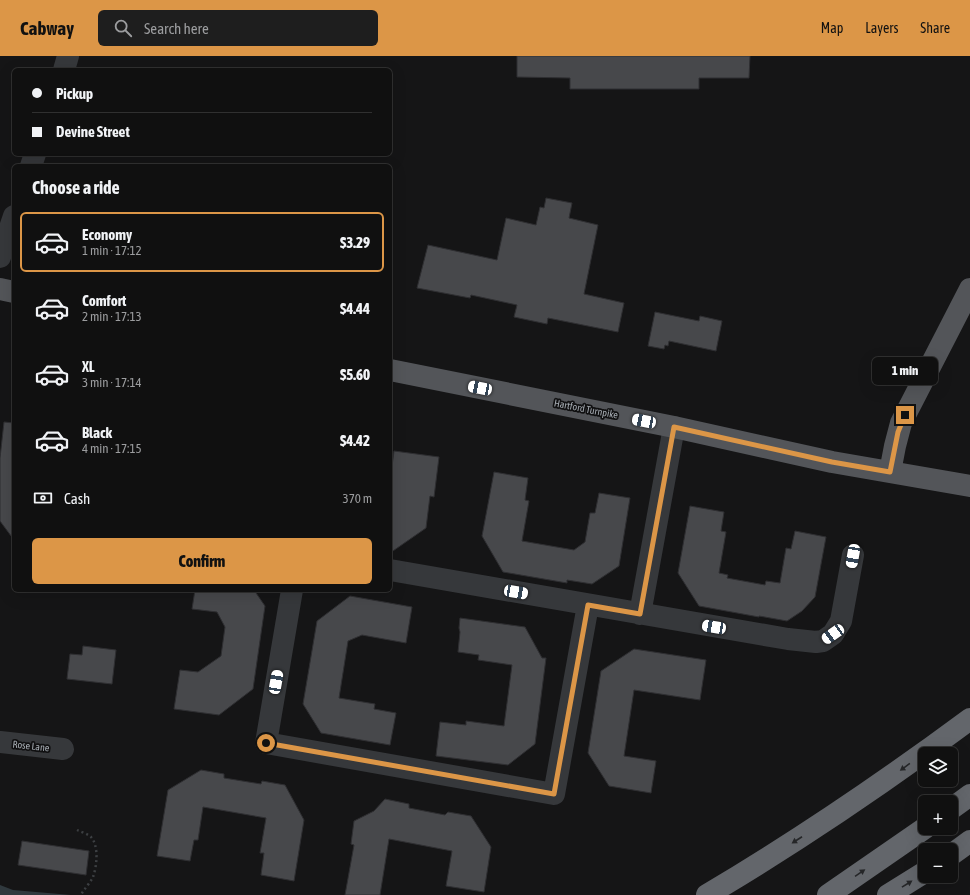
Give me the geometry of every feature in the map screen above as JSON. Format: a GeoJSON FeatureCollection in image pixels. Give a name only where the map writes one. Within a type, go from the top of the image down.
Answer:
{"type":"FeatureCollection","features":[{"type":"Feature","properties":{"kind":"highway"},"geometry":{"type":"LineString","coordinates":[[707,895],[825,822],[887,780],[970,719]]}},
{"type":"Feature","properties":{"kind":"highway"},"geometry":{"type":"LineString","coordinates":[[958,804],[970,795]]}},
{"type":"Feature","properties":{"kind":"highway"},"geometry":{"type":"LineString","coordinates":[[828,895],[918,833]]}},
{"type":"Feature","properties":{"kind":"highway"},"geometry":{"type":"LineString","coordinates":[[958,850],[970,841]]}},
{"type":"Feature","properties":{"kind":"highway"},"geometry":{"type":"LineString","coordinates":[[888,895],[918,876]]}},
{"type":"Feature","properties":{"kind":"main road"},"geometry":{"type":"LineString","coordinates":[[0,289],[12,292]]}},
{"type":"Feature","properties":{"kind":"main road"},"geometry":{"type":"LineString","coordinates":[[890,472],[901,423],[970,289]]}},
{"type":"Feature","properties":{"kind":"main road","name":"Hartford Turnpike"},"geometry":{"type":"LineString","coordinates":[[392,370],[674,427],[832,462],[970,486]]}},
{"type":"Feature","properties":{"kind":"street"},"geometry":{"type":"LineString","coordinates":[[65,68],[68,56]]}},
{"type":"Feature","properties":{"kind":"street"},"geometry":{"type":"LineString","coordinates":[[0,257],[12,222]]}},
{"type":"Feature","properties":{"kind":"street"},"geometry":{"type":"LineString","coordinates":[[640,614],[674,427]]}},
{"type":"Feature","properties":{"kind":"street"},"geometry":{"type":"LineString","coordinates":[[392,570],[640,614],[788,639],[816,642],[823,641],[833,634],[842,621],[853,556]]}},
{"type":"Feature","properties":{"kind":"street"},"geometry":{"type":"LineString","coordinates":[[292,592],[266,743],[554,794],[588,605]]}},
{"type":"Feature","properties":{"kind":"street","name":"Rose Lane"},"geometry":{"type":"LineString","coordinates":[[0,742],[63,749]]}},
{"type":"Feature","properties":{"kind":"path"},"geometry":{"type":"LineString","coordinates":[[77,830],[90,837],[95,844],[97,862],[93,878],[85,887],[81,895]]}},
{"type":"Feature","properties":{"kind":"shaded area"},"geometry":{"type":"Polygon","coordinates":[[[0,885],[13,890],[71,895],[0,895],[0,885]]]}},
{"type":"Feature","properties":{"kind":"building"},"geometry":{"type":"Polygon","coordinates":[[[517,56],[750,56],[749,78],[699,78],[699,89],[570,89],[570,78],[517,77],[517,56]]]}},
{"type":"Feature","properties":{"kind":"building"},"geometry":{"type":"Polygon","coordinates":[[[546,198],[572,203],[569,218],[598,225],[584,294],[624,303],[618,332],[548,318],[547,324],[514,317],[517,305],[471,295],[470,298],[417,288],[428,245],[497,260],[506,218],[536,225],[540,207],[544,208],[546,198]]]}},
{"type":"Feature","properties":{"kind":"building"},"geometry":{"type":"Polygon","coordinates":[[[655,312],[699,321],[700,316],[722,321],[716,351],[669,341],[668,346],[665,345],[664,349],[648,346],[655,312]]]}},
{"type":"Feature","properties":{"kind":"building"},"geometry":{"type":"Polygon","coordinates":[[[4,422],[12,423],[12,537],[0,521],[0,458],[4,422]]]}},
{"type":"Feature","properties":{"kind":"building"},"geometry":{"type":"Polygon","coordinates":[[[394,451],[439,457],[434,497],[430,496],[426,528],[392,552],[392,466],[394,451]]]}},
{"type":"Feature","properties":{"kind":"building"},"geometry":{"type":"Polygon","coordinates":[[[494,472],[528,478],[525,500],[529,501],[522,541],[574,550],[585,542],[590,513],[595,513],[599,493],[630,498],[619,566],[592,584],[567,580],[567,583],[503,572],[482,536],[494,472]]]}},
{"type":"Feature","properties":{"kind":"building"},"geometry":{"type":"Polygon","coordinates":[[[690,506],[724,512],[721,531],[726,532],[719,573],[728,575],[727,578],[765,585],[766,581],[780,583],[786,548],[791,549],[795,531],[826,537],[815,597],[802,611],[787,621],[699,606],[678,573],[690,506]]]}},
{"type":"Feature","properties":{"kind":"building"},"geometry":{"type":"Polygon","coordinates":[[[195,592],[255,592],[265,606],[253,689],[219,715],[174,709],[180,670],[198,672],[221,656],[225,627],[217,612],[192,609],[195,592]]]}},
{"type":"Feature","properties":{"kind":"building"},"geometry":{"type":"Polygon","coordinates":[[[350,596],[412,607],[406,643],[362,635],[348,641],[339,698],[375,704],[374,709],[396,713],[390,745],[321,733],[303,704],[317,621],[350,596]]]}},
{"type":"Feature","properties":{"kind":"building"},"geometry":{"type":"Polygon","coordinates":[[[460,618],[525,627],[542,658],[546,658],[535,744],[508,765],[436,756],[440,722],[466,725],[466,721],[504,726],[512,665],[478,660],[479,655],[458,652],[460,618]]]}},
{"type":"Feature","properties":{"kind":"building"},"geometry":{"type":"Polygon","coordinates":[[[83,646],[116,650],[112,684],[67,679],[70,654],[82,655],[83,646]]]}},
{"type":"Feature","properties":{"kind":"building"},"geometry":{"type":"Polygon","coordinates":[[[634,649],[706,660],[700,700],[634,690],[624,756],[656,761],[651,793],[609,786],[588,753],[601,671],[634,649]]]}},
{"type":"Feature","properties":{"kind":"building"},"geometry":{"type":"Polygon","coordinates":[[[201,770],[224,774],[224,778],[261,784],[262,781],[285,785],[304,820],[294,881],[261,875],[264,853],[260,853],[266,818],[203,807],[198,840],[194,840],[190,861],[157,856],[168,790],[201,770]]]}},
{"type":"Feature","properties":{"kind":"building"},"geometry":{"type":"Polygon","coordinates":[[[385,799],[409,804],[409,808],[445,815],[448,812],[471,816],[491,847],[484,892],[446,886],[452,851],[389,839],[380,895],[345,895],[354,845],[351,844],[354,821],[374,811],[385,799]]]}},
{"type":"Feature","properties":{"kind":"building"},"geometry":{"type":"Polygon","coordinates":[[[22,841],[89,851],[86,875],[18,865],[22,841]]]}},
{"type":"Feature","properties":{"kind":"route"},"geometry":{"type":"LineString","coordinates":[[266,743],[554,794],[588,605],[640,614],[674,427],[832,462],[890,472],[898,432],[905,415]]}}]}
